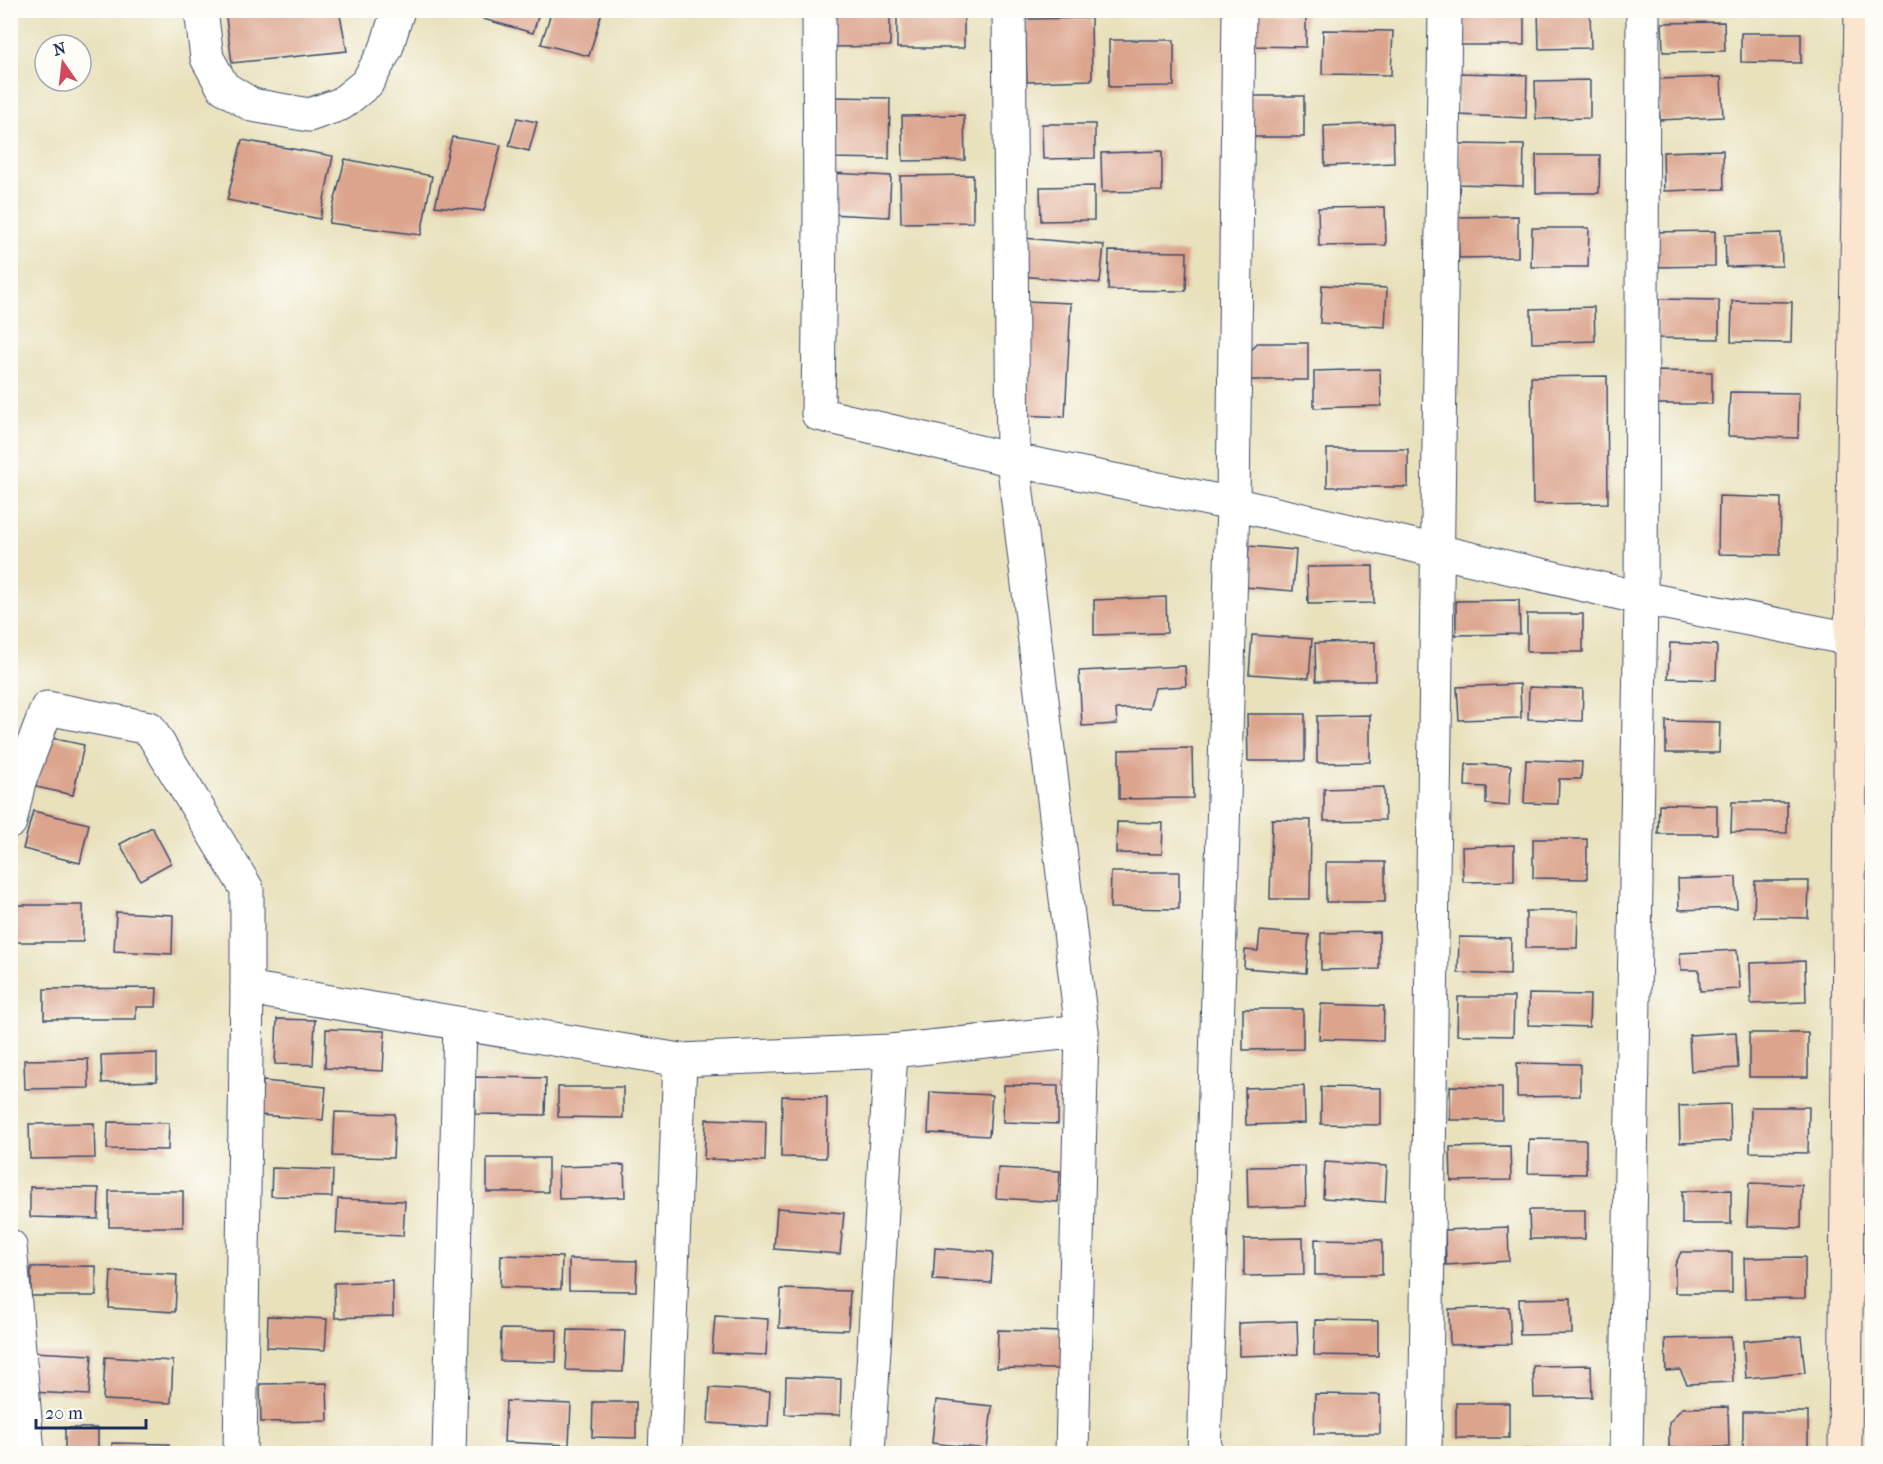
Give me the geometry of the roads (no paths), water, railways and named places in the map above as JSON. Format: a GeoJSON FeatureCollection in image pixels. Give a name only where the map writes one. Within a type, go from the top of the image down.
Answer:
{"type":"FeatureCollection","features":[{"type":"Feature","properties":{"kind":"street"},"geometry":{"type":"LineString","coordinates":[[201,10],[207,58],[223,87],[252,105],[309,115],[341,104],[367,83],[386,49],[398,10]]}},
{"type":"Feature","properties":{"kind":"street"},"geometry":{"type":"LineString","coordinates":[[819,10],[818,414],[1013,460],[1233,504],[1641,598],[1862,640]]}},
{"type":"Feature","properties":{"kind":"street"},"geometry":{"type":"LineString","coordinates":[[1009,10],[1013,460],[1082,1031],[1072,1454]]}},
{"type":"Feature","properties":{"kind":"street"},"geometry":{"type":"LineString","coordinates":[[1204,1454],[1233,504],[1239,10]]}},
{"type":"Feature","properties":{"kind":"street"},"geometry":{"type":"LineString","coordinates":[[1425,1454],[1445,10]]}},
{"type":"Feature","properties":{"kind":"street"},"geometry":{"type":"LineString","coordinates":[[1626,1454],[1641,598],[1643,10]]}},
{"type":"Feature","properties":{"kind":"street"},"geometry":{"type":"LineString","coordinates":[[1845,1454],[1862,640],[1866,45],[1861,10]]}},
{"type":"Feature","properties":{"kind":"street"},"geometry":{"type":"LineString","coordinates":[[10,822],[19,782],[47,708],[149,728],[247,889],[240,1454]]}},
{"type":"Feature","properties":{"kind":"street"},"geometry":{"type":"LineString","coordinates":[[247,988],[680,1060],[891,1051],[1082,1031]]}},
{"type":"Feature","properties":{"kind":"street"},"geometry":{"type":"LineString","coordinates":[[449,1454],[459,1024]]}},
{"type":"Feature","properties":{"kind":"street"},"geometry":{"type":"LineString","coordinates":[[868,1454],[891,1051]]}},
{"type":"Feature","properties":{"kind":"street"},"geometry":{"type":"LineString","coordinates":[[665,1454],[680,1060]]}},
{"type":"Feature","properties":{"kind":"street"},"geometry":{"type":"LineString","coordinates":[[10,1246],[28,1454]]}}]}
